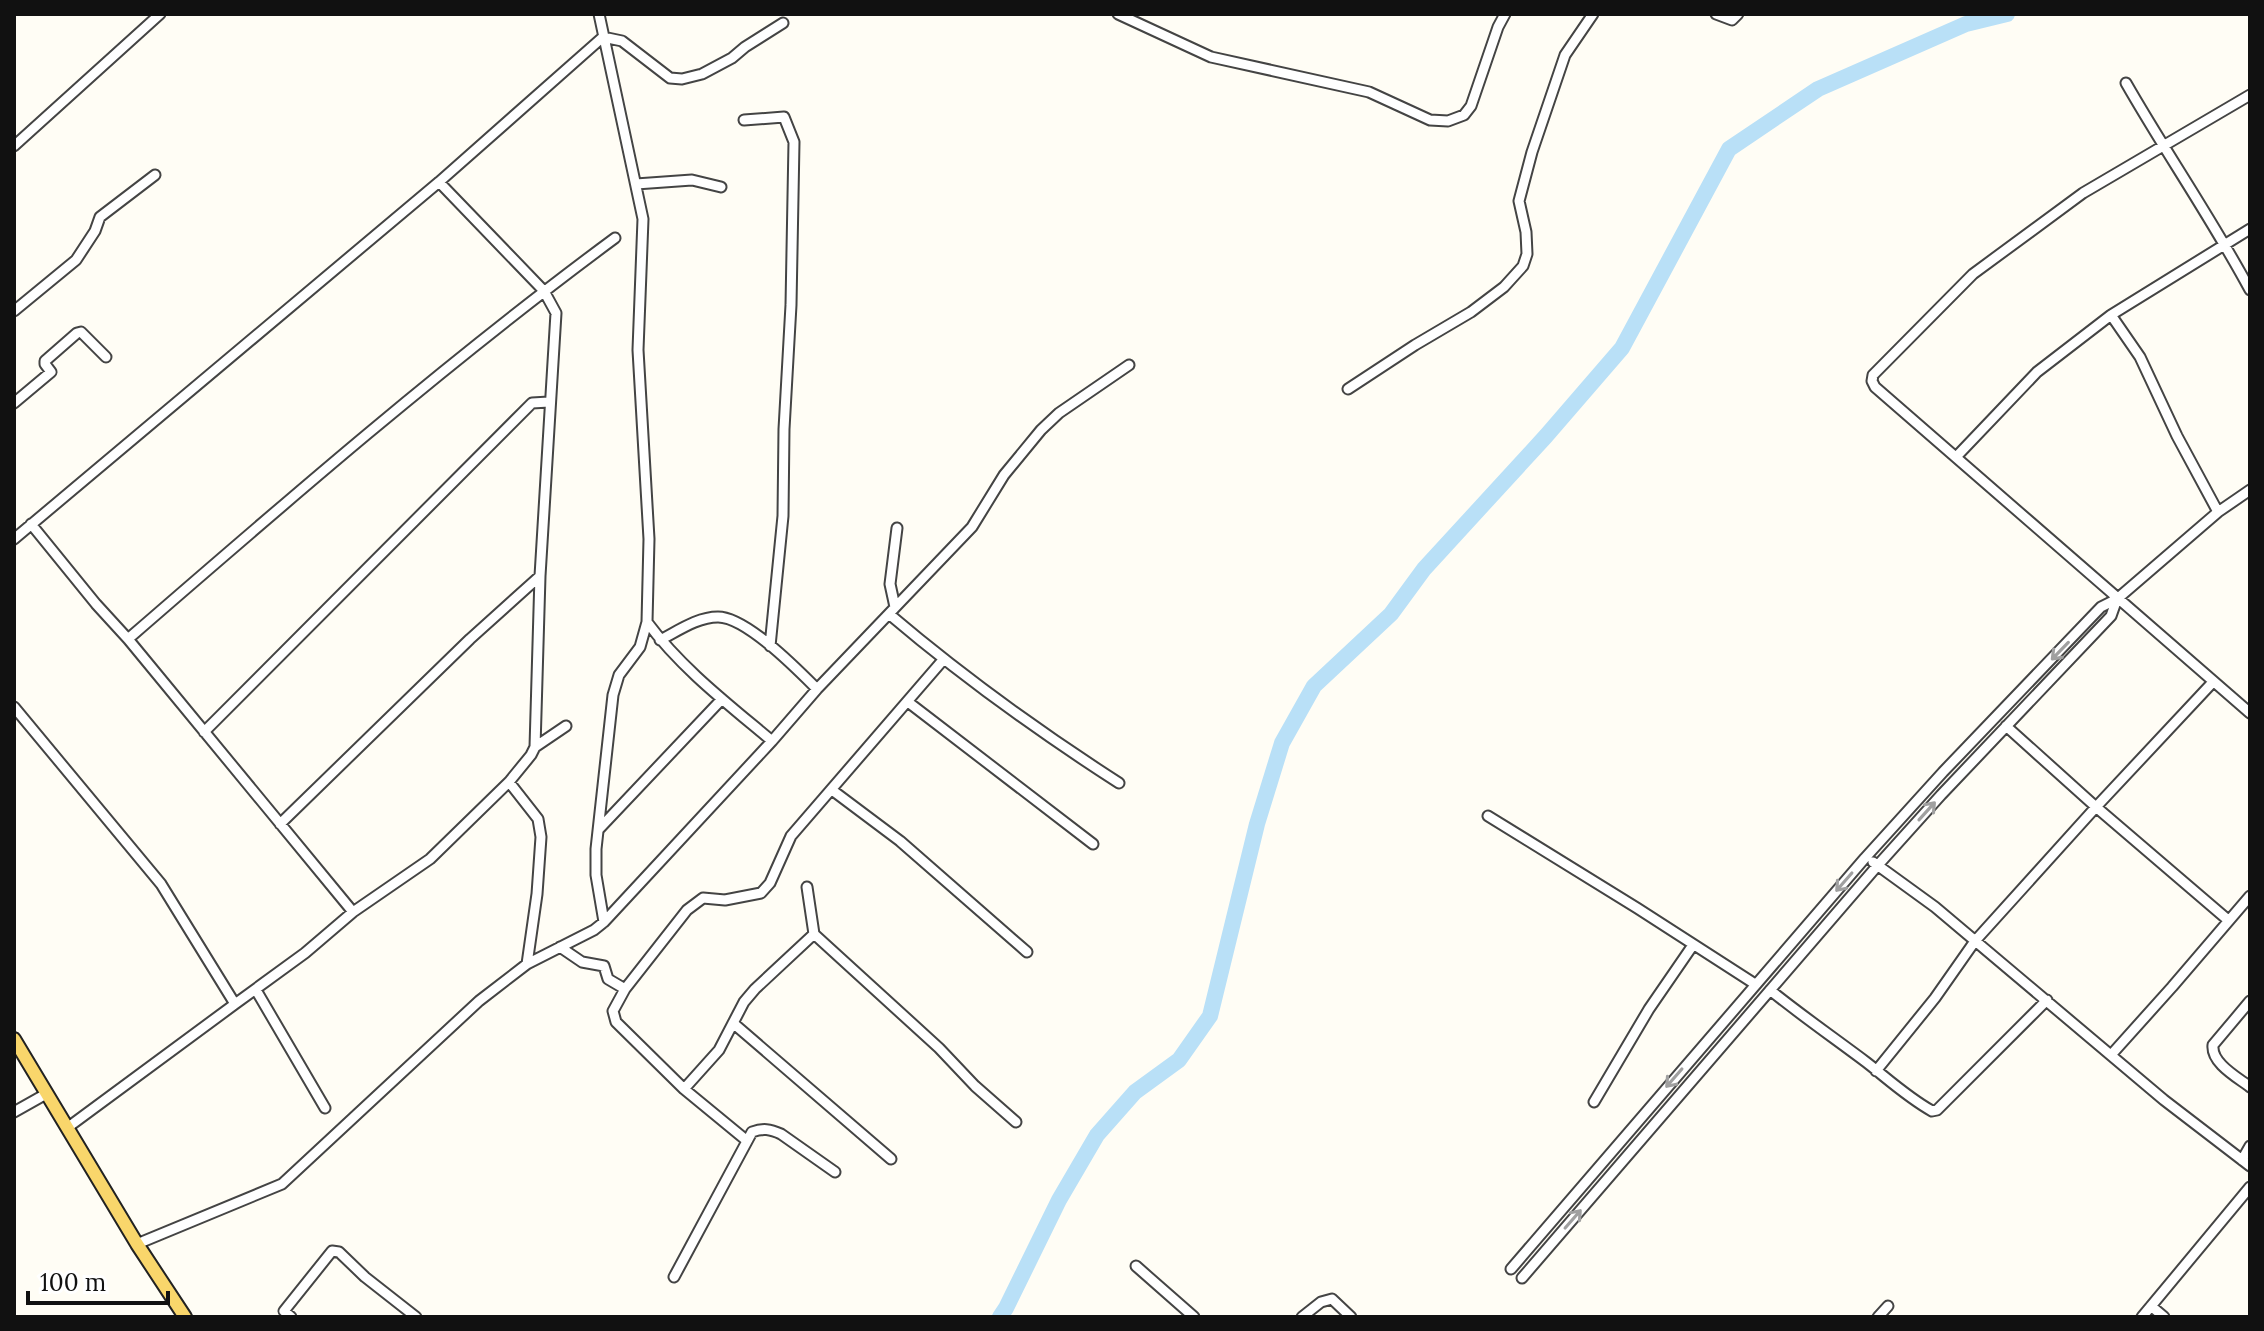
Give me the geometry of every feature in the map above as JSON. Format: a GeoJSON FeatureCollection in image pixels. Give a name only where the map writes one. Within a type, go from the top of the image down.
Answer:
{"type":"FeatureCollection","features":[{"type":"Feature","properties":{"kind":"main road"},"geometry":{"type":"LineString","coordinates":[[14,1039],[137,1244],[185,1317]]}},
{"type":"Feature","properties":{"kind":"street"},"geometry":{"type":"LineString","coordinates":[[14,146],[160,14]]}},
{"type":"Feature","properties":{"kind":"street"},"geometry":{"type":"LineString","coordinates":[[599,14],[643,219],[638,350],[649,539],[647,622],[640,647],[619,675],[615,686],[596,875],[604,922]]}},
{"type":"Feature","properties":{"kind":"street"},"geometry":{"type":"LineString","coordinates":[[1118,14],[1211,57],[1369,92],[1430,120],[1448,121],[1464,115],[1471,106],[1505,14]]}},
{"type":"Feature","properties":{"kind":"street"},"geometry":{"type":"LineString","coordinates":[[1348,389],[1471,312],[1504,287],[1523,266],[1527,254],[1526,232],[1519,201],[1532,152],[1565,55],[1593,14]]}},
{"type":"Feature","properties":{"kind":"street"},"geometry":{"type":"LineString","coordinates":[[1716,14],[1732,20],[1738,14]]}},
{"type":"Feature","properties":{"kind":"street"},"geometry":{"type":"LineString","coordinates":[[603,37],[622,41],[670,78],[682,79],[702,74],[732,58],[783,23]]}},
{"type":"Feature","properties":{"kind":"street"},"geometry":{"type":"LineString","coordinates":[[14,539],[439,182],[603,37]]}},
{"type":"Feature","properties":{"kind":"street"},"geometry":{"type":"LineString","coordinates":[[2126,83],[2162,146],[2225,243],[2250,290]]}},
{"type":"Feature","properties":{"kind":"street"},"geometry":{"type":"LineString","coordinates":[[2250,95],[2083,193],[1973,274],[1873,375],[1872,381],[1875,387],[2250,713]]}},
{"type":"Feature","properties":{"kind":"street"},"geometry":{"type":"LineString","coordinates":[[744,120],[784,117],[794,142],[783,516],[770,646]]}},
{"type":"Feature","properties":{"kind":"street"},"geometry":{"type":"LineString","coordinates":[[14,311],[76,260],[95,231],[100,217],[155,175]]}},
{"type":"Feature","properties":{"kind":"street"},"geometry":{"type":"LineString","coordinates":[[636,184],[692,180],[721,187]]}},
{"type":"Feature","properties":{"kind":"street"},"geometry":{"type":"LineString","coordinates":[[439,182],[544,291],[556,313],[540,576],[535,747]]}},
{"type":"Feature","properties":{"kind":"street"},"geometry":{"type":"LineString","coordinates":[[1956,457],[2037,372],[2111,315],[2250,229]]}},
{"type":"Feature","properties":{"kind":"street"},"geometry":{"type":"LineString","coordinates":[[128,639],[361,440],[544,291],[615,238]]}},
{"type":"Feature","properties":{"kind":"street"},"geometry":{"type":"LineString","coordinates":[[2111,315],[2140,357],[2177,436],[2218,512]]}},
{"type":"Feature","properties":{"kind":"street"},"geometry":{"type":"LineString","coordinates":[[14,403],[51,372],[45,361],[77,333],[81,332],[106,357]]}},
{"type":"Feature","properties":{"kind":"street"},"geometry":{"type":"LineString","coordinates":[[137,1244],[282,1184],[479,1001],[527,964],[604,922],[817,689],[972,527],[1004,475],[1041,430],[1059,413],[1129,365]]}},
{"type":"Feature","properties":{"kind":"street"},"geometry":{"type":"LineString","coordinates":[[204,732],[532,403],[549,402]]}},
{"type":"Feature","properties":{"kind":"street"},"geometry":{"type":"LineString","coordinates":[[1511,1269],[1755,984],[1943,772],[2101,607],[2117,599],[2218,512],[2250,490]]}},
{"type":"Feature","properties":{"kind":"street"},"geometry":{"type":"LineString","coordinates":[[31,524],[353,912]]}},
{"type":"Feature","properties":{"kind":"street"},"geometry":{"type":"LineString","coordinates":[[897,528],[890,584],[892,610],[943,660],[1030,725],[1119,783]]}},
{"type":"Feature","properties":{"kind":"street"},"geometry":{"type":"LineString","coordinates":[[280,824],[470,639],[540,576]]}},
{"type":"Feature","properties":{"kind":"street"},"geometry":{"type":"LineString","coordinates":[[1522,1278],[1878,865],[2111,616],[2117,599]]}},
{"type":"Feature","properties":{"kind":"street"},"geometry":{"type":"LineString","coordinates":[[660,640],[695,622],[719,617],[731,619],[770,646],[817,689]]}},
{"type":"Feature","properties":{"kind":"street"},"geometry":{"type":"LineString","coordinates":[[647,622],[660,640],[772,741]]}},
{"type":"Feature","properties":{"kind":"street"},"geometry":{"type":"LineString","coordinates":[[746,1140],[684,1089],[613,1018],[613,1011],[625,989],[687,910],[703,898],[725,900],[761,893],[770,883],[791,836],[943,660]]}},
{"type":"Feature","properties":{"kind":"street"},"geometry":{"type":"LineString","coordinates":[[1876,1071],[1927,1010],[1975,941],[2213,682]]}},
{"type":"Feature","properties":{"kind":"street"},"geometry":{"type":"LineString","coordinates":[[599,829],[722,699]]}},
{"type":"Feature","properties":{"kind":"street"},"geometry":{"type":"LineString","coordinates":[[908,702],[1093,844]]}},
{"type":"Feature","properties":{"kind":"street"},"geometry":{"type":"LineString","coordinates":[[14,707],[161,884],[235,1004]]}},
{"type":"Feature","properties":{"kind":"street"},"geometry":{"type":"LineString","coordinates":[[67,1128],[305,953],[353,912],[430,859],[509,782],[535,747],[566,726]]}},
{"type":"Feature","properties":{"kind":"street"},"geometry":{"type":"LineString","coordinates":[[2006,726],[2228,920]]}},
{"type":"Feature","properties":{"kind":"street"},"geometry":{"type":"LineString","coordinates":[[509,782],[538,819],[541,837],[527,964]]}},
{"type":"Feature","properties":{"kind":"street"},"geometry":{"type":"LineString","coordinates":[[832,790],[900,841],[1027,952]]}},
{"type":"Feature","properties":{"kind":"street"},"geometry":{"type":"LineString","coordinates":[[1488,816],[1755,984]]}},
{"type":"Feature","properties":{"kind":"street"},"geometry":{"type":"LineString","coordinates":[[1865,858],[1975,941],[2164,1100],[2246,1163],[2250,1146]]}},
{"type":"Feature","properties":{"kind":"street"},"geometry":{"type":"LineString","coordinates":[[807,887],[814,934],[1016,1122]]}},
{"type":"Feature","properties":{"kind":"street"},"geometry":{"type":"LineString","coordinates":[[2111,1055],[2250,896]]}},
{"type":"Feature","properties":{"kind":"street"},"geometry":{"type":"LineString","coordinates":[[684,1089],[719,1050],[744,1002],[814,934]]}},
{"type":"Feature","properties":{"kind":"street"},"geometry":{"type":"LineString","coordinates":[[1594,1102],[1649,1009],[1693,945]]}},
{"type":"Feature","properties":{"kind":"street"},"geometry":{"type":"LineString","coordinates":[[560,947],[582,962],[604,966],[608,979],[625,989]]}},
{"type":"Feature","properties":{"kind":"street"},"geometry":{"type":"LineString","coordinates":[[256,990],[325,1108]]}},
{"type":"Feature","properties":{"kind":"street"},"geometry":{"type":"LineString","coordinates":[[1770,990],[1892,1085],[1932,1111],[1937,1110],[2047,1000]]}},
{"type":"Feature","properties":{"kind":"street"},"geometry":{"type":"LineString","coordinates":[[2250,1001],[2213,1045],[2212,1052],[2216,1059],[2250,1087]]}},
{"type":"Feature","properties":{"kind":"street"},"geometry":{"type":"LineString","coordinates":[[733,1023],[891,1159]]}},
{"type":"Feature","properties":{"kind":"street"},"geometry":{"type":"LineString","coordinates":[[14,1112],[46,1094]]}},
{"type":"Feature","properties":{"kind":"street"},"geometry":{"type":"LineString","coordinates":[[674,1277],[752,1132],[771,1130],[835,1172]]}},
{"type":"Feature","properties":{"kind":"street"},"geometry":{"type":"LineString","coordinates":[[2142,1317],[2250,1187]]}},
{"type":"Feature","properties":{"kind":"street"},"geometry":{"type":"LineString","coordinates":[[291,1317],[284,1311],[332,1251],[339,1252],[416,1317]]}},
{"type":"Feature","properties":{"kind":"street"},"geometry":{"type":"LineString","coordinates":[[1136,1266],[1194,1317]]}},
{"type":"Feature","properties":{"kind":"street"},"geometry":{"type":"LineString","coordinates":[[1302,1317],[1321,1302],[1332,1299],[1351,1317]]}},
{"type":"Feature","properties":{"kind":"street"},"geometry":{"type":"LineString","coordinates":[[1878,1317],[1888,1306]]}},
{"type":"Feature","properties":{"kind":"street"},"geometry":{"type":"LineString","coordinates":[[2151,1306],[2164,1317]]}},
{"type":"Feature","properties":{"kind":"waterway"},"geometry":{"type":"LineString","coordinates":[[1000,1317],[1059,1200],[1097,1135],[1135,1092],[1179,1060],[1210,1016],[1257,824],[1282,743],[1314,686],[1391,614],[1424,569],[1622,348],[1729,149],[1818,89],[1966,24],[2007,14]]}}]}
